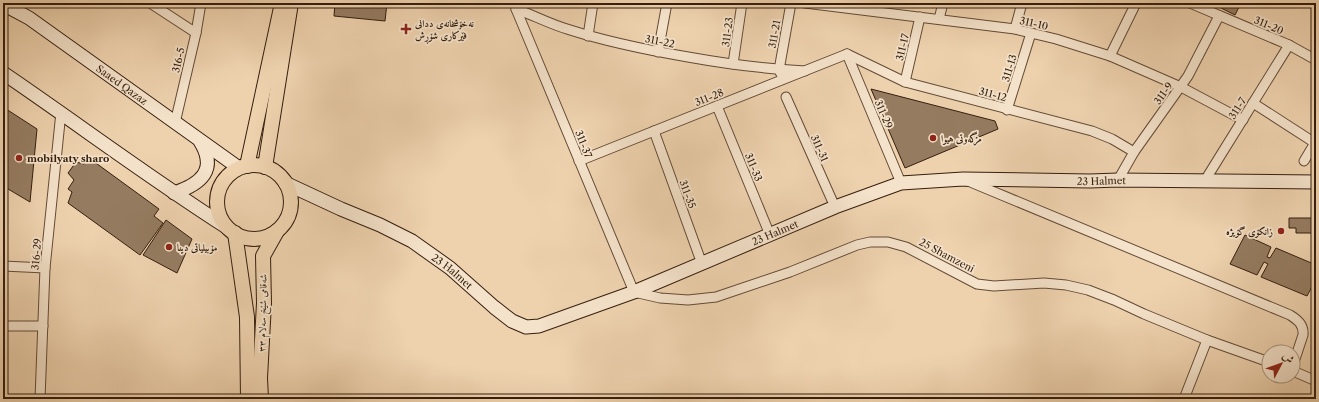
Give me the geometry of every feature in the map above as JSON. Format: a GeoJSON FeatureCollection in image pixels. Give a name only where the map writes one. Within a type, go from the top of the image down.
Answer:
{"type":"FeatureCollection","features":[{"type":"Feature","properties":{"kind":"main road"},"geometry":{"type":"LineString","coordinates":[[282,3],[243,167],[256,165],[265,167],[280,176],[285,183]]}},
{"type":"Feature","properties":{"kind":"main road"},"geometry":{"type":"LineString","coordinates":[[265,167],[291,3]]}},
{"type":"Feature","properties":{"kind":"main road","name":"شەقامی شێخ سەلام ٣٣"},"geometry":{"type":"LineString","coordinates":[[243,167],[231,173],[225,179],[220,187],[218,195],[219,213],[231,231],[247,317],[248,399]]}},
{"type":"Feature","properties":{"kind":"main road","name":"شەقامی شێخ سەلام ٣٣"},"geometry":{"type":"LineString","coordinates":[[261,399],[260,378],[264,303],[263,256],[277,231],[283,225],[290,209],[289,191],[285,183]]}},
{"type":"Feature","properties":{"kind":"main road"},"geometry":{"type":"LineString","coordinates":[[231,231],[252,239],[265,237],[277,231]]}},
{"type":"Feature","properties":{"kind":"street"},"geometry":{"type":"LineString","coordinates":[[150,3],[196,33]]}},
{"type":"Feature","properties":{"kind":"street","name":"316-5"},"geometry":{"type":"LineString","coordinates":[[175,122],[196,33],[201,3]]}},
{"type":"Feature","properties":{"kind":"street"},"geometry":{"type":"LineString","coordinates":[[588,36],[593,3]]}},
{"type":"Feature","properties":{"kind":"street"},"geometry":{"type":"LineString","coordinates":[[658,52],[667,3]]}},
{"type":"Feature","properties":{"kind":"street","name":"311-23"},"geometry":{"type":"LineString","coordinates":[[733,64],[742,3]]}},
{"type":"Feature","properties":{"kind":"street","name":"311-21"},"geometry":{"type":"LineString","coordinates":[[779,70],[791,3]]}},
{"type":"Feature","properties":{"kind":"street","name":"311-10"},"geometry":{"type":"LineString","coordinates":[[805,3],[864,6],[920,17],[1015,29],[1056,39],[1110,56],[1180,87],[1243,120]]}},
{"type":"Feature","properties":{"kind":"street"},"geometry":{"type":"LineString","coordinates":[[939,19],[943,3]]}},
{"type":"Feature","properties":{"kind":"street"},"geometry":{"type":"LineString","coordinates":[[1015,29],[1022,3]]}},
{"type":"Feature","properties":{"kind":"street"},"geometry":{"type":"LineString","coordinates":[[1110,56],[1136,3]]}},
{"type":"Feature","properties":{"kind":"street","name":"311-20"},"geometry":{"type":"LineString","coordinates":[[1190,3],[1289,45],[1316,60]]}},
{"type":"Feature","properties":{"kind":"street","name":"Saaed Qazaz"},"geometry":{"type":"LineString","coordinates":[[3,4],[29,18],[200,140],[243,167]]}},
{"type":"Feature","properties":{"kind":"street","name":"311-22"},"geometry":{"type":"LineString","coordinates":[[517,6],[565,28],[604,40],[658,52],[733,64],[779,70],[805,71]]}},
{"type":"Feature","properties":{"kind":"street","name":"311-37"},"geometry":{"type":"LineString","coordinates":[[517,6],[579,161],[634,292]]}},
{"type":"Feature","properties":{"kind":"street","name":"311-9"},"geometry":{"type":"LineString","coordinates":[[1118,180],[1134,152],[1195,64],[1219,16]]}},
{"type":"Feature","properties":{"kind":"street","name":"311-17"},"geometry":{"type":"LineString","coordinates":[[905,82],[920,17]]}},
{"type":"Feature","properties":{"kind":"street","name":"311-13"},"geometry":{"type":"LineString","coordinates":[[1007,110],[1031,33]]}},
{"type":"Feature","properties":{"kind":"street","name":"311-7"},"geometry":{"type":"LineString","coordinates":[[1204,182],[1289,45]]}},
{"type":"Feature","properties":{"kind":"street","name":"311-28"},"geometry":{"type":"LineString","coordinates":[[579,161],[847,54]]}},
{"type":"Feature","properties":{"kind":"street","name":"311-12"},"geometry":{"type":"LineString","coordinates":[[847,54],[905,82],[1007,110],[1092,130],[1112,139],[1134,152]]}},
{"type":"Feature","properties":{"kind":"street","name":"311-29"},"geometry":{"type":"LineString","coordinates":[[847,54],[902,183]]}},
{"type":"Feature","properties":{"kind":"street"},"geometry":{"type":"LineString","coordinates":[[779,70],[783,80]]}},
{"type":"Feature","properties":{"kind":"street"},"geometry":{"type":"LineString","coordinates":[[3,73],[61,112],[174,193],[231,231]]}},
{"type":"Feature","properties":{"kind":"street","name":"311-31"},"geometry":{"type":"LineString","coordinates":[[786,97],[835,207]]}},
{"type":"Feature","properties":{"kind":"street"},"geometry":{"type":"LineString","coordinates":[[1253,103],[1315,142],[1304,161]]}},
{"type":"Feature","properties":{"kind":"street","name":"311-33"},"geometry":{"type":"LineString","coordinates":[[717,106],[770,235]]}},
{"type":"Feature","properties":{"kind":"street","name":"316-29"},"geometry":{"type":"LineString","coordinates":[[40,399],[45,268],[61,112]]}},
{"type":"Feature","properties":{"kind":"street","name":"311-35"},"geometry":{"type":"LineString","coordinates":[[654,131],[702,264]]}},
{"type":"Feature","properties":{"kind":"street"},"geometry":{"type":"LineString","coordinates":[[174,193],[193,185],[200,180],[205,172],[208,162],[207,154],[200,140]]}},
{"type":"Feature","properties":{"kind":"street"},"geometry":{"type":"LineString","coordinates":[[963,179],[1290,315],[1302,324],[1304,330],[1300,344]]}},
{"type":"Feature","properties":{"kind":"street","name":"23 Halmet"},"geometry":{"type":"LineString","coordinates":[[285,183],[380,225],[412,241],[450,268],[504,315],[512,321],[526,327],[539,326],[634,292],[835,207],[902,183],[963,179],[1316,182]]}},
{"type":"Feature","properties":{"kind":"street","name":"25 Shamzeni"},"geometry":{"type":"LineString","coordinates":[[634,292],[660,298],[688,300],[716,297],[790,272],[857,245],[870,242],[888,242],[906,247],[977,284],[994,286],[1044,283],[1066,285],[1088,290],[1207,340],[1261,359]]}},
{"type":"Feature","properties":{"kind":"street"},"geometry":{"type":"LineString","coordinates":[[3,266],[45,268]]}},
{"type":"Feature","properties":{"kind":"street"},"geometry":{"type":"LineString","coordinates":[[3,326],[43,326]]}},
{"type":"Feature","properties":{"kind":"street"},"geometry":{"type":"LineString","coordinates":[[1184,399],[1207,340]]}},
{"type":"Feature","properties":{"kind":"street"},"geometry":{"type":"LineString","coordinates":[[1301,374],[1316,381]]}},
{"type":"Feature","properties":{"kind":"building"},"geometry":{"type":"Polygon","coordinates":[[[335,3],[387,3],[385,21],[334,16],[335,3]]]}},
{"type":"Feature","properties":{"kind":"building"},"geometry":{"type":"Polygon","coordinates":[[[1211,3],[1241,3],[1235,15],[1211,3]]]}},
{"type":"Feature","properties":{"kind":"building","name":"مزگەوتی هیوا"},"geometry":{"type":"Polygon","coordinates":[[[871,89],[995,121],[998,129],[905,168],[871,89]]]}},
{"type":"Feature","properties":{"kind":"building","name":"mobilyaty sharo"},"geometry":{"type":"Polygon","coordinates":[[[3,107],[37,129],[30,202],[3,186],[3,107]]]}},
{"type":"Feature","properties":{"kind":"building"},"geometry":{"type":"Polygon","coordinates":[[[89,158],[159,209],[154,216],[163,223],[140,255],[68,203],[72,192],[68,189],[74,180],[68,173],[76,162],[84,164],[89,158]]]}},
{"type":"Feature","properties":{"kind":"building"},"geometry":{"type":"Polygon","coordinates":[[[1289,218],[1316,218],[1316,233],[1296,233],[1296,228],[1289,228],[1289,218]]]}},
{"type":"Feature","properties":{"kind":"building","name":"مۆبیلیاتی دینا"},"geometry":{"type":"Polygon","coordinates":[[[166,220],[192,239],[177,273],[143,255],[166,220]]]}},
{"type":"Feature","properties":{"kind":"building"},"geometry":{"type":"Polygon","coordinates":[[[1245,235],[1271,247],[1267,257],[1270,258],[1276,248],[1316,265],[1316,279],[1307,296],[1261,277],[1268,264],[1264,262],[1257,275],[1230,264],[1245,235]]]}},
{"type":"Feature","properties":{"kind":"place","name":"نەخۆشخانەی ددانی فێرکاری شۆڕش"},"geometry":{"type":"Point","coordinates":[406,29]}},
{"type":"Feature","properties":{"kind":"place","name":"مزگەوتی هیوا"},"geometry":{"type":"Point","coordinates":[933,138]}},
{"type":"Feature","properties":{"kind":"place","name":"mobilyaty sharo"},"geometry":{"type":"Point","coordinates":[19,158]}},
{"type":"Feature","properties":{"kind":"place","name":"زانکۆی گۆیژە"},"geometry":{"type":"Point","coordinates":[1281,231]}},
{"type":"Feature","properties":{"kind":"place","name":"مۆبیلیاتی دینا"},"geometry":{"type":"Point","coordinates":[169,247]}}]}
